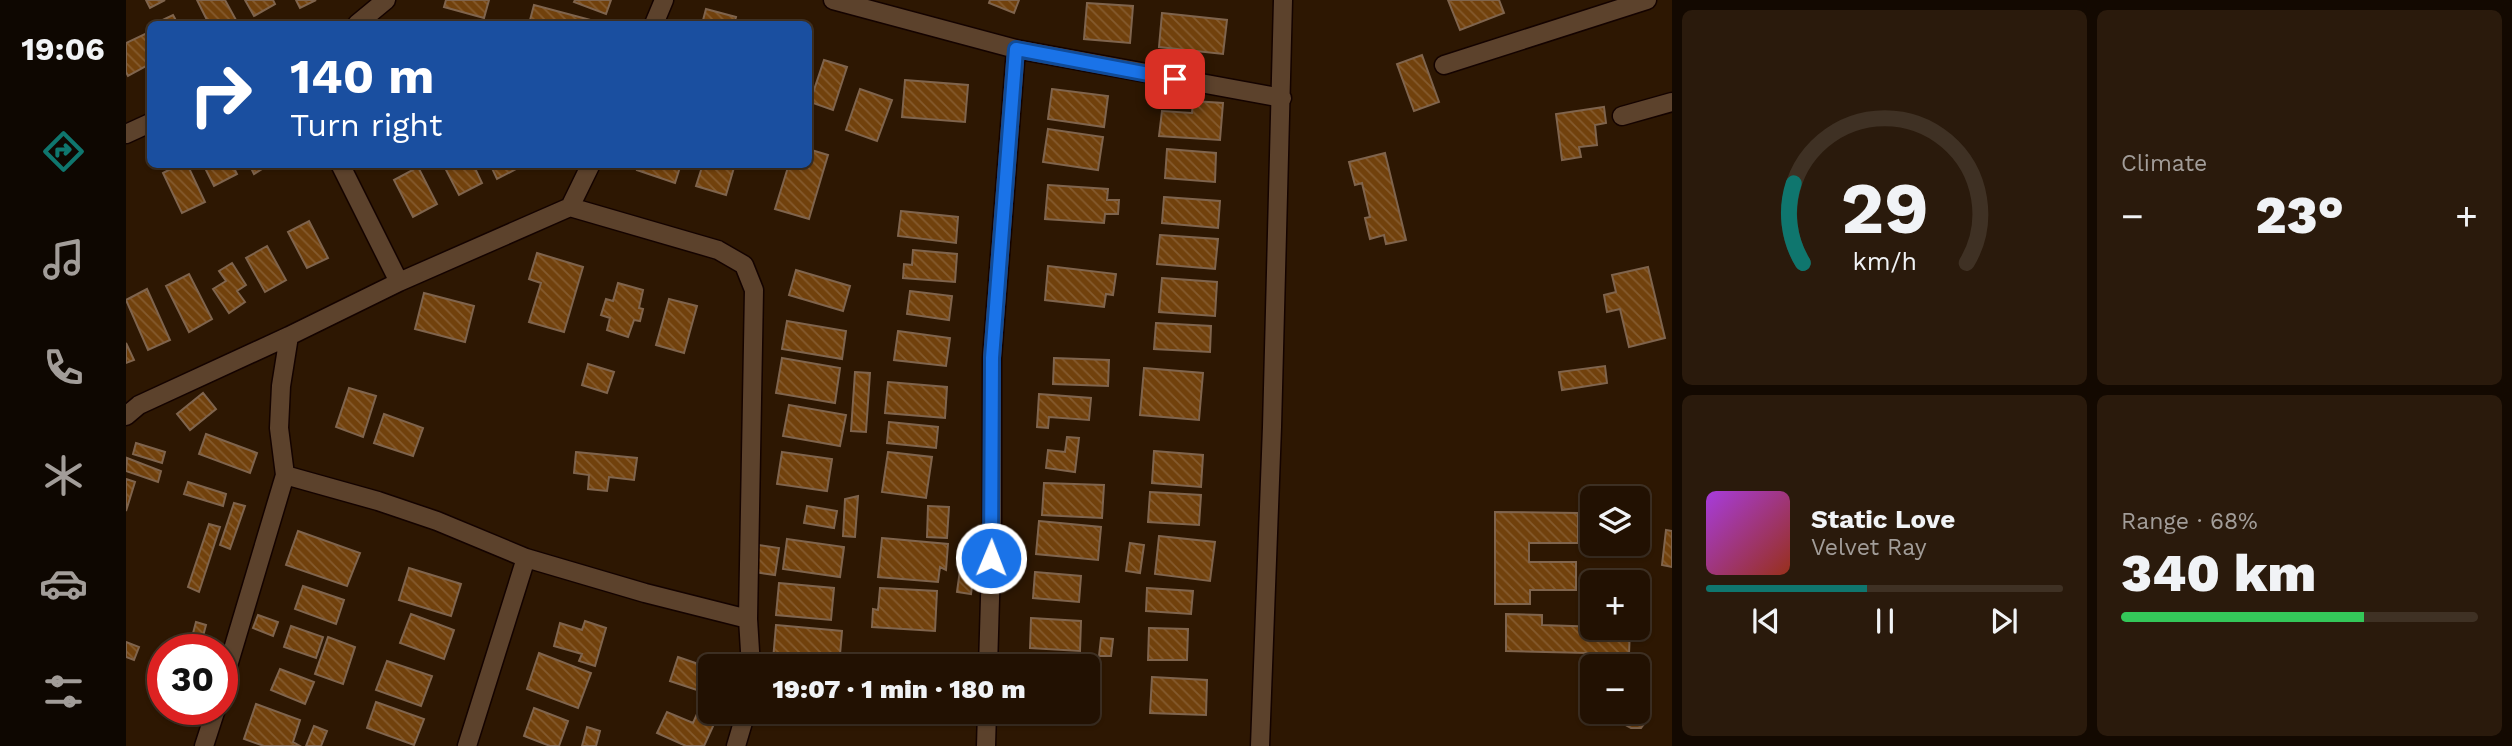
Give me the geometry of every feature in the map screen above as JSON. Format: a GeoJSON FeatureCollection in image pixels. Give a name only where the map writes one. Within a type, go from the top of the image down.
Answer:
{"type":"FeatureCollection","features":[{"type":"Feature","properties":{"kind":"street"},"geometry":{"type":"LineString","coordinates":[[361,21],[387,0]]}},
{"type":"Feature","properties":{"kind":"street"},"geometry":{"type":"LineString","coordinates":[[655,21],[664,0]]}},
{"type":"Feature","properties":{"kind":"street"},"geometry":{"type":"LineString","coordinates":[[833,0],[1016,49],[1282,98]]}},
{"type":"Feature","properties":{"kind":"street"},"geometry":{"type":"LineString","coordinates":[[1260,746],[1283,0]]}},
{"type":"Feature","properties":{"kind":"street"},"geometry":{"type":"LineString","coordinates":[[1444,65],[1647,0]]}},
{"type":"Feature","properties":{"kind":"street"},"geometry":{"type":"LineString","coordinates":[[988,654],[992,530],[992,358],[1016,49]]}},
{"type":"Feature","properties":{"kind":"street"},"geometry":{"type":"LineString","coordinates":[[1622,116],[1672,102]]}},
{"type":"Feature","properties":{"kind":"street"},"geometry":{"type":"LineString","coordinates":[[126,134],[147,124]]}},
{"type":"Feature","properties":{"kind":"street"},"geometry":{"type":"LineString","coordinates":[[342,168],[399,282]]}},
{"type":"Feature","properties":{"kind":"street"},"geometry":{"type":"LineString","coordinates":[[126,416],[139,405],[289,337],[399,282],[569,207],[589,168]]}},
{"type":"Feature","properties":{"kind":"street"},"geometry":{"type":"LineString","coordinates":[[569,207],[718,250],[744,265],[754,290],[748,619],[750,654]]}},
{"type":"Feature","properties":{"kind":"street"},"geometry":{"type":"LineString","coordinates":[[238,634],[285,475],[279,428],[281,386],[289,337]]}},
{"type":"Feature","properties":{"kind":"street"},"geometry":{"type":"LineString","coordinates":[[285,475],[413,513],[526,558],[645,593],[748,619]]}},
{"type":"Feature","properties":{"kind":"street"},"geometry":{"type":"LineString","coordinates":[[467,746],[526,558]]}},
{"type":"Feature","properties":{"kind":"street"},"geometry":{"type":"LineString","coordinates":[[736,746],[742,724]]}},
{"type":"Feature","properties":{"kind":"street"},"geometry":{"type":"LineString","coordinates":[[986,746],[987,724]]}},
{"type":"Feature","properties":{"kind":"street"},"geometry":{"type":"LineString","coordinates":[[204,746],[211,725]]}},
{"type":"Feature","properties":{"kind":"building"},"geometry":{"type":"Polygon","coordinates":[[[146,0],[165,0],[150,8],[146,0]]]}},
{"type":"Feature","properties":{"kind":"building"},"geometry":{"type":"Polygon","coordinates":[[[197,0],[225,0],[236,20],[234,21],[208,21],[197,0]]]}},
{"type":"Feature","properties":{"kind":"building"},"geometry":{"type":"Polygon","coordinates":[[[245,0],[273,0],[275,4],[254,16],[245,0]]]}},
{"type":"Feature","properties":{"kind":"building"},"geometry":{"type":"Polygon","coordinates":[[[296,0],[316,0],[300,8],[296,0]]]}},
{"type":"Feature","properties":{"kind":"building"},"geometry":{"type":"Polygon","coordinates":[[[446,0],[489,0],[484,18],[444,7],[446,0]]]}},
{"type":"Feature","properties":{"kind":"building"},"geometry":{"type":"Polygon","coordinates":[[[611,0],[606,14],[574,2],[611,0]]]}},
{"type":"Feature","properties":{"kind":"building"},"geometry":{"type":"Polygon","coordinates":[[[990,0],[1019,0],[1014,13],[989,3],[990,0]]]}},
{"type":"Feature","properties":{"kind":"building"},"geometry":{"type":"Polygon","coordinates":[[[1448,0],[1499,0],[1504,13],[1460,30],[1448,0]]]}},
{"type":"Feature","properties":{"kind":"building"},"geometry":{"type":"Polygon","coordinates":[[[1087,3],[1133,6],[1130,43],[1084,39],[1087,3]]]}},
{"type":"Feature","properties":{"kind":"building"},"geometry":{"type":"Polygon","coordinates":[[[534,5],[594,21],[530,21],[534,5]]]}},
{"type":"Feature","properties":{"kind":"building"},"geometry":{"type":"Polygon","coordinates":[[[706,9],[736,17],[735,21],[703,21],[706,9]]]}},
{"type":"Feature","properties":{"kind":"building"},"geometry":{"type":"Polygon","coordinates":[[[1162,13],[1227,20],[1223,54],[1159,47],[1162,13]]]}},
{"type":"Feature","properties":{"kind":"building"},"geometry":{"type":"Polygon","coordinates":[[[173,15],[176,21],[160,21],[173,15]]]}},
{"type":"Feature","properties":{"kind":"building"},"geometry":{"type":"Polygon","coordinates":[[[147,33],[147,66],[128,76],[126,72],[126,43],[147,33]]]}},
{"type":"Feature","properties":{"kind":"building"},"geometry":{"type":"Polygon","coordinates":[[[1422,55],[1439,102],[1414,111],[1397,64],[1422,55]]]}},
{"type":"Feature","properties":{"kind":"building"},"geometry":{"type":"Polygon","coordinates":[[[824,60],[847,67],[833,110],[812,103],[824,60]]]}},
{"type":"Feature","properties":{"kind":"building"},"geometry":{"type":"Polygon","coordinates":[[[905,80],[968,85],[965,122],[902,117],[905,80]]]}},
{"type":"Feature","properties":{"kind":"building"},"geometry":{"type":"Polygon","coordinates":[[[860,89],[892,100],[877,141],[846,130],[860,89]]]}},
{"type":"Feature","properties":{"kind":"building"},"geometry":{"type":"Polygon","coordinates":[[[1052,89],[1108,96],[1104,127],[1048,119],[1052,89]]]}},
{"type":"Feature","properties":{"kind":"building"},"geometry":{"type":"Polygon","coordinates":[[[1193,101],[1223,103],[1220,140],[1159,136],[1162,111],[1192,113],[1193,101]]]}},
{"type":"Feature","properties":{"kind":"building"},"geometry":{"type":"Polygon","coordinates":[[[1604,107],[1606,123],[1595,125],[1597,145],[1579,147],[1581,157],[1562,160],[1556,114],[1604,107]]]}},
{"type":"Feature","properties":{"kind":"building"},"geometry":{"type":"Polygon","coordinates":[[[1048,129],[1103,137],[1098,170],[1043,162],[1048,129]]]}},
{"type":"Feature","properties":{"kind":"building"},"geometry":{"type":"Polygon","coordinates":[[[1167,149],[1216,153],[1215,182],[1165,178],[1167,149]]]}},
{"type":"Feature","properties":{"kind":"building"},"geometry":{"type":"Polygon","coordinates":[[[812,150],[828,155],[809,219],[775,209],[788,168],[812,168],[812,150]]]}},
{"type":"Feature","properties":{"kind":"building"},"geometry":{"type":"Polygon","coordinates":[[[1385,153],[1406,240],[1386,244],[1384,235],[1370,239],[1365,218],[1370,217],[1362,183],[1355,185],[1349,162],[1385,153]]]}},
{"type":"Feature","properties":{"kind":"building"},"geometry":{"type":"Polygon","coordinates":[[[172,168],[189,168],[205,202],[182,213],[163,173],[172,168]]]}},
{"type":"Feature","properties":{"kind":"building"},"geometry":{"type":"Polygon","coordinates":[[[205,168],[234,168],[237,174],[214,186],[205,168]]]}},
{"type":"Feature","properties":{"kind":"building"},"geometry":{"type":"Polygon","coordinates":[[[251,168],[264,168],[254,174],[251,168]]]}},
{"type":"Feature","properties":{"kind":"building"},"geometry":{"type":"Polygon","coordinates":[[[419,168],[437,204],[413,217],[394,180],[419,168]]]}},
{"type":"Feature","properties":{"kind":"building"},"geometry":{"type":"Polygon","coordinates":[[[445,168],[475,168],[482,183],[459,195],[445,168]]]}},
{"type":"Feature","properties":{"kind":"building"},"geometry":{"type":"Polygon","coordinates":[[[492,168],[518,168],[497,179],[492,168]]]}},
{"type":"Feature","properties":{"kind":"building"},"geometry":{"type":"Polygon","coordinates":[[[638,168],[680,168],[675,183],[637,170],[638,168]]]}},
{"type":"Feature","properties":{"kind":"building"},"geometry":{"type":"Polygon","coordinates":[[[702,168],[734,168],[726,195],[696,186],[702,168]]]}},
{"type":"Feature","properties":{"kind":"building"},"geometry":{"type":"Polygon","coordinates":[[[1048,185],[1108,189],[1107,200],[1119,200],[1118,214],[1105,214],[1104,223],[1045,219],[1048,185]]]}},
{"type":"Feature","properties":{"kind":"building"},"geometry":{"type":"Polygon","coordinates":[[[1164,197],[1220,201],[1218,228],[1162,223],[1164,197]]]}},
{"type":"Feature","properties":{"kind":"building"},"geometry":{"type":"Polygon","coordinates":[[[901,211],[958,217],[956,243],[898,236],[901,211]]]}},
{"type":"Feature","properties":{"kind":"building"},"geometry":{"type":"Polygon","coordinates":[[[309,221],[328,258],[307,268],[288,232],[309,221]]]}},
{"type":"Feature","properties":{"kind":"building"},"geometry":{"type":"Polygon","coordinates":[[[1160,235],[1218,239],[1215,269],[1157,264],[1160,235]]]}},
{"type":"Feature","properties":{"kind":"building"},"geometry":{"type":"Polygon","coordinates":[[[267,246],[286,280],[265,292],[246,258],[267,246]]]}},
{"type":"Feature","properties":{"kind":"building"},"geometry":{"type":"Polygon","coordinates":[[[913,250],[957,254],[955,282],[903,278],[904,264],[912,265],[913,250]]]}},
{"type":"Feature","properties":{"kind":"building"},"geometry":{"type":"Polygon","coordinates":[[[537,253],[583,267],[564,332],[529,322],[541,283],[529,279],[537,253]]]}},
{"type":"Feature","properties":{"kind":"building"},"geometry":{"type":"Polygon","coordinates":[[[232,263],[246,285],[237,291],[245,302],[229,313],[213,289],[226,281],[219,271],[232,263]]]}},
{"type":"Feature","properties":{"kind":"building"},"geometry":{"type":"Polygon","coordinates":[[[1048,266],[1116,274],[1113,295],[1106,294],[1104,307],[1045,300],[1048,266]]]}},
{"type":"Feature","properties":{"kind":"building"},"geometry":{"type":"Polygon","coordinates":[[[1648,267],[1665,338],[1629,347],[1620,309],[1607,312],[1604,295],[1616,292],[1612,275],[1648,267]]]}},
{"type":"Feature","properties":{"kind":"building"},"geometry":{"type":"Polygon","coordinates":[[[796,270],[850,286],[843,311],[789,295],[796,270]]]}},
{"type":"Feature","properties":{"kind":"building"},"geometry":{"type":"Polygon","coordinates":[[[189,274],[212,319],[189,332],[166,286],[189,274]]]}},
{"type":"Feature","properties":{"kind":"building"},"geometry":{"type":"Polygon","coordinates":[[[1162,278],[1217,282],[1215,316],[1159,312],[1162,278]]]}},
{"type":"Feature","properties":{"kind":"building"},"geometry":{"type":"Polygon","coordinates":[[[618,283],[643,290],[639,308],[643,309],[640,321],[634,320],[628,337],[607,330],[610,318],[601,315],[606,299],[613,301],[618,283]]]}},
{"type":"Feature","properties":{"kind":"building"},"geometry":{"type":"Polygon","coordinates":[[[147,289],[170,340],[148,350],[126,300],[147,289]]]}},
{"type":"Feature","properties":{"kind":"building"},"geometry":{"type":"Polygon","coordinates":[[[910,291],[952,296],[949,320],[907,314],[910,291]]]}},
{"type":"Feature","properties":{"kind":"building"},"geometry":{"type":"Polygon","coordinates":[[[424,293],[474,306],[465,342],[415,329],[424,293]]]}},
{"type":"Feature","properties":{"kind":"building"},"geometry":{"type":"Polygon","coordinates":[[[669,299],[697,306],[684,353],[656,345],[669,299]]]}},
{"type":"Feature","properties":{"kind":"building"},"geometry":{"type":"Polygon","coordinates":[[[787,321],[846,331],[842,359],[782,349],[787,321]]]}},
{"type":"Feature","properties":{"kind":"building"},"geometry":{"type":"Polygon","coordinates":[[[1156,323],[1211,326],[1210,352],[1154,349],[1156,323]]]}},
{"type":"Feature","properties":{"kind":"building"},"geometry":{"type":"Polygon","coordinates":[[[898,331],[950,338],[946,366],[894,360],[898,331]]]}},
{"type":"Feature","properties":{"kind":"building"},"geometry":{"type":"Polygon","coordinates":[[[126,343],[134,360],[126,363],[126,343]]]}},
{"type":"Feature","properties":{"kind":"building"},"geometry":{"type":"Polygon","coordinates":[[[782,358],[840,368],[835,403],[776,393],[782,358]]]}},
{"type":"Feature","properties":{"kind":"building"},"geometry":{"type":"Polygon","coordinates":[[[1054,358],[1109,360],[1108,386],[1053,384],[1054,358]]]}},
{"type":"Feature","properties":{"kind":"building"},"geometry":{"type":"Polygon","coordinates":[[[588,364],[614,372],[607,393],[582,385],[588,364]]]}},
{"type":"Feature","properties":{"kind":"building"},"geometry":{"type":"Polygon","coordinates":[[[1605,366],[1607,383],[1562,390],[1559,372],[1605,366]]]}},
{"type":"Feature","properties":{"kind":"building"},"geometry":{"type":"Polygon","coordinates":[[[1144,368],[1203,373],[1199,420],[1140,415],[1144,368]]]}},
{"type":"Feature","properties":{"kind":"building"},"geometry":{"type":"Polygon","coordinates":[[[855,372],[870,373],[866,432],[851,431],[855,372]]]}},
{"type":"Feature","properties":{"kind":"building"},"geometry":{"type":"Polygon","coordinates":[[[888,382],[947,387],[945,418],[885,413],[888,382]]]}},
{"type":"Feature","properties":{"kind":"building"},"geometry":{"type":"Polygon","coordinates":[[[349,388],[376,396],[363,437],[336,427],[349,388]]]}},
{"type":"Feature","properties":{"kind":"building"},"geometry":{"type":"Polygon","coordinates":[[[203,393],[216,409],[190,430],[177,414],[203,393]]]}},
{"type":"Feature","properties":{"kind":"building"},"geometry":{"type":"Polygon","coordinates":[[[1039,394],[1091,398],[1089,420],[1049,417],[1048,428],[1037,427],[1039,394]]]}},
{"type":"Feature","properties":{"kind":"building"},"geometry":{"type":"Polygon","coordinates":[[[789,405],[846,415],[840,446],[783,436],[789,405]]]}},
{"type":"Feature","properties":{"kind":"building"},"geometry":{"type":"Polygon","coordinates":[[[384,414],[423,428],[413,456],[374,443],[384,414]]]}},
{"type":"Feature","properties":{"kind":"building"},"geometry":{"type":"Polygon","coordinates":[[[889,422],[938,427],[936,448],[887,443],[889,422]]]}},
{"type":"Feature","properties":{"kind":"building"},"geometry":{"type":"Polygon","coordinates":[[[206,434],[257,453],[250,473],[199,454],[206,434]]]}},
{"type":"Feature","properties":{"kind":"building"},"geometry":{"type":"Polygon","coordinates":[[[1067,437],[1079,438],[1075,472],[1046,468],[1048,450],[1065,452],[1067,437]]]}},
{"type":"Feature","properties":{"kind":"building"},"geometry":{"type":"Polygon","coordinates":[[[136,443],[165,452],[162,463],[133,454],[136,443]]]}},
{"type":"Feature","properties":{"kind":"building"},"geometry":{"type":"Polygon","coordinates":[[[1154,451],[1203,455],[1201,487],[1152,483],[1154,451]]]}},
{"type":"Feature","properties":{"kind":"building"},"geometry":{"type":"Polygon","coordinates":[[[576,452],[637,458],[634,480],[609,477],[607,491],[588,489],[589,475],[574,473],[576,452]]]}},
{"type":"Feature","properties":{"kind":"building"},"geometry":{"type":"Polygon","coordinates":[[[782,452],[832,459],[827,491],[777,484],[782,452]]]}},
{"type":"Feature","properties":{"kind":"building"},"geometry":{"type":"Polygon","coordinates":[[[888,452],[932,457],[926,498],[882,492],[888,452]]]}},
{"type":"Feature","properties":{"kind":"building"},"geometry":{"type":"Polygon","coordinates":[[[127,458],[161,471],[158,482],[126,471],[127,458]]]}},
{"type":"Feature","properties":{"kind":"building"},"geometry":{"type":"Polygon","coordinates":[[[126,479],[135,482],[126,511],[126,479]]]}},
{"type":"Feature","properties":{"kind":"building"},"geometry":{"type":"Polygon","coordinates":[[[188,482],[226,494],[223,506],[184,494],[188,482]]]}},
{"type":"Feature","properties":{"kind":"building"},"geometry":{"type":"Polygon","coordinates":[[[1044,483],[1104,485],[1102,518],[1042,515],[1044,483]]]}},
{"type":"Feature","properties":{"kind":"building"},"geometry":{"type":"Polygon","coordinates":[[[1150,492],[1201,495],[1199,525],[1148,522],[1150,492]]]}},
{"type":"Feature","properties":{"kind":"building"},"geometry":{"type":"Polygon","coordinates":[[[858,496],[855,537],[843,536],[845,499],[858,496]]]}},
{"type":"Feature","properties":{"kind":"building"},"geometry":{"type":"Polygon","coordinates":[[[234,503],[245,506],[230,549],[220,545],[234,503]]]}},
{"type":"Feature","properties":{"kind":"building"},"geometry":{"type":"Polygon","coordinates":[[[807,506],[837,511],[834,528],[804,523],[807,506]]]}},
{"type":"Feature","properties":{"kind":"building"},"geometry":{"type":"Polygon","coordinates":[[[928,506],[949,507],[947,538],[927,537],[928,506]]]}},
{"type":"Feature","properties":{"kind":"building"},"geometry":{"type":"Polygon","coordinates":[[[1495,512],[1578,513],[1578,543],[1529,543],[1529,562],[1576,562],[1576,590],[1530,590],[1530,604],[1495,604],[1495,512]]]}},
{"type":"Feature","properties":{"kind":"building"},"geometry":{"type":"Polygon","coordinates":[[[1039,521],[1101,527],[1098,560],[1036,554],[1039,521]]]}},
{"type":"Feature","properties":{"kind":"building"},"geometry":{"type":"Polygon","coordinates":[[[209,524],[220,527],[199,592],[188,587],[209,524]]]}},
{"type":"Feature","properties":{"kind":"building"},"geometry":{"type":"Polygon","coordinates":[[[1666,530],[1672,531],[1672,567],[1662,565],[1666,530]]]}},
{"type":"Feature","properties":{"kind":"building"},"geometry":{"type":"Polygon","coordinates":[[[298,531],[360,553],[347,586],[286,565],[298,531]]]}},
{"type":"Feature","properties":{"kind":"building"},"geometry":{"type":"Polygon","coordinates":[[[1159,536],[1215,542],[1210,581],[1155,574],[1159,536]]]}},
{"type":"Feature","properties":{"kind":"building"},"geometry":{"type":"Polygon","coordinates":[[[882,538],[948,544],[946,570],[940,567],[938,582],[878,577],[882,538]]]}},
{"type":"Feature","properties":{"kind":"building"},"geometry":{"type":"Polygon","coordinates":[[[787,539],[844,547],[840,577],[783,569],[787,539]]]}},
{"type":"Feature","properties":{"kind":"building"},"geometry":{"type":"Polygon","coordinates":[[[1130,543],[1144,545],[1140,573],[1126,571],[1130,543]]]}},
{"type":"Feature","properties":{"kind":"building"},"geometry":{"type":"Polygon","coordinates":[[[758,545],[779,548],[775,575],[754,572],[758,545]]]}},
{"type":"Feature","properties":{"kind":"building"},"geometry":{"type":"Polygon","coordinates":[[[409,568],[461,584],[451,616],[399,600],[409,568]]]}},
{"type":"Feature","properties":{"kind":"building"},"geometry":{"type":"Polygon","coordinates":[[[960,570],[974,571],[971,594],[957,592],[960,570]]]}},
{"type":"Feature","properties":{"kind":"building"},"geometry":{"type":"Polygon","coordinates":[[[1035,572],[1081,576],[1079,602],[1033,598],[1035,572]]]}},
{"type":"Feature","properties":{"kind":"building"},"geometry":{"type":"Polygon","coordinates":[[[779,583],[834,588],[831,620],[776,615],[779,583]]]}},
{"type":"Feature","properties":{"kind":"building"},"geometry":{"type":"Polygon","coordinates":[[[303,586],[344,600],[336,624],[295,609],[303,586]]]}},
{"type":"Feature","properties":{"kind":"building"},"geometry":{"type":"Polygon","coordinates":[[[880,588],[937,591],[935,631],[872,627],[873,609],[878,610],[880,588]]]}},
{"type":"Feature","properties":{"kind":"building"},"geometry":{"type":"Polygon","coordinates":[[[1147,588],[1193,591],[1191,614],[1146,611],[1147,588]]]}},
{"type":"Feature","properties":{"kind":"building"},"geometry":{"type":"Polygon","coordinates":[[[411,614],[454,630],[444,659],[400,643],[411,614]]]}},
{"type":"Feature","properties":{"kind":"building"},"geometry":{"type":"Polygon","coordinates":[[[1506,614],[1542,615],[1542,625],[1580,626],[1580,640],[1630,640],[1629,654],[1506,651],[1506,614]]]}},
{"type":"Feature","properties":{"kind":"building"},"geometry":{"type":"Polygon","coordinates":[[[258,615],[278,622],[273,636],[253,628],[258,615]]]}},
{"type":"Feature","properties":{"kind":"building"},"geometry":{"type":"Polygon","coordinates":[[[1031,618],[1081,621],[1080,651],[1030,648],[1031,618]]]}},
{"type":"Feature","properties":{"kind":"building"},"geometry":{"type":"Polygon","coordinates":[[[585,621],[606,628],[595,666],[579,661],[582,654],[554,646],[560,623],[582,630],[585,621]]]}},
{"type":"Feature","properties":{"kind":"building"},"geometry":{"type":"Polygon","coordinates":[[[196,622],[206,625],[204,634],[193,634],[196,622]]]}},
{"type":"Feature","properties":{"kind":"building"},"geometry":{"type":"Polygon","coordinates":[[[776,625],[842,631],[840,654],[774,654],[776,625]]]}},
{"type":"Feature","properties":{"kind":"building"},"geometry":{"type":"Polygon","coordinates":[[[291,626],[323,637],[316,658],[284,647],[291,626]]]}},
{"type":"Feature","properties":{"kind":"building"},"geometry":{"type":"Polygon","coordinates":[[[1149,628],[1188,629],[1187,660],[1148,660],[1149,628]]]}},
{"type":"Feature","properties":{"kind":"building"},"geometry":{"type":"Polygon","coordinates":[[[328,637],[355,647],[343,684],[315,674],[328,637]]]}},
{"type":"Feature","properties":{"kind":"building"},"geometry":{"type":"Polygon","coordinates":[[[1101,638],[1113,639],[1111,656],[1099,654],[1101,638]]]}},
{"type":"Feature","properties":{"kind":"building"},"geometry":{"type":"Polygon","coordinates":[[[126,642],[139,647],[134,660],[126,657],[126,642]]]}},
{"type":"Feature","properties":{"kind":"building"},"geometry":{"type":"Polygon","coordinates":[[[539,653],[591,673],[578,708],[527,689],[539,653]]]}},
{"type":"Feature","properties":{"kind":"building"},"geometry":{"type":"Polygon","coordinates":[[[678,657],[698,664],[698,690],[670,681],[678,657]]]}},
{"type":"Feature","properties":{"kind":"building"},"geometry":{"type":"Polygon","coordinates":[[[387,661],[432,676],[421,706],[376,690],[387,661]]]}},
{"type":"Feature","properties":{"kind":"building"},"geometry":{"type":"Polygon","coordinates":[[[280,669],[314,682],[305,704],[271,690],[280,669]]]}},
{"type":"Feature","properties":{"kind":"building"},"geometry":{"type":"Polygon","coordinates":[[[1152,677],[1207,680],[1206,715],[1150,713],[1152,677]]]}},
{"type":"Feature","properties":{"kind":"building"},"geometry":{"type":"Polygon","coordinates":[[[376,702],[424,719],[414,745],[367,728],[376,702]]]}},
{"type":"Feature","properties":{"kind":"building"},"geometry":{"type":"Polygon","coordinates":[[[256,704],[300,720],[293,742],[300,746],[264,746],[244,739],[256,704]]]}},
{"type":"Feature","properties":{"kind":"building"},"geometry":{"type":"Polygon","coordinates":[[[534,708],[568,721],[559,746],[550,746],[524,736],[534,708]]]}},
{"type":"Feature","properties":{"kind":"building"},"geometry":{"type":"Polygon","coordinates":[[[667,712],[693,723],[698,712],[698,724],[714,724],[704,746],[686,746],[657,733],[667,712]]]}},
{"type":"Feature","properties":{"kind":"building"},"geometry":{"type":"Polygon","coordinates":[[[1624,724],[1644,724],[1641,728],[1631,728],[1624,724]]]}},
{"type":"Feature","properties":{"kind":"building"},"geometry":{"type":"Polygon","coordinates":[[[314,726],[327,731],[321,746],[306,746],[314,726]]]}},
{"type":"Feature","properties":{"kind":"building"},"geometry":{"type":"Polygon","coordinates":[[[587,727],[600,731],[596,746],[582,746],[587,727]]]}},
{"type":"Feature","properties":{"kind":"route"},"geometry":{"type":"LineString","coordinates":[[991,558],[992,358],[1016,49],[1175,79]]}}]}
